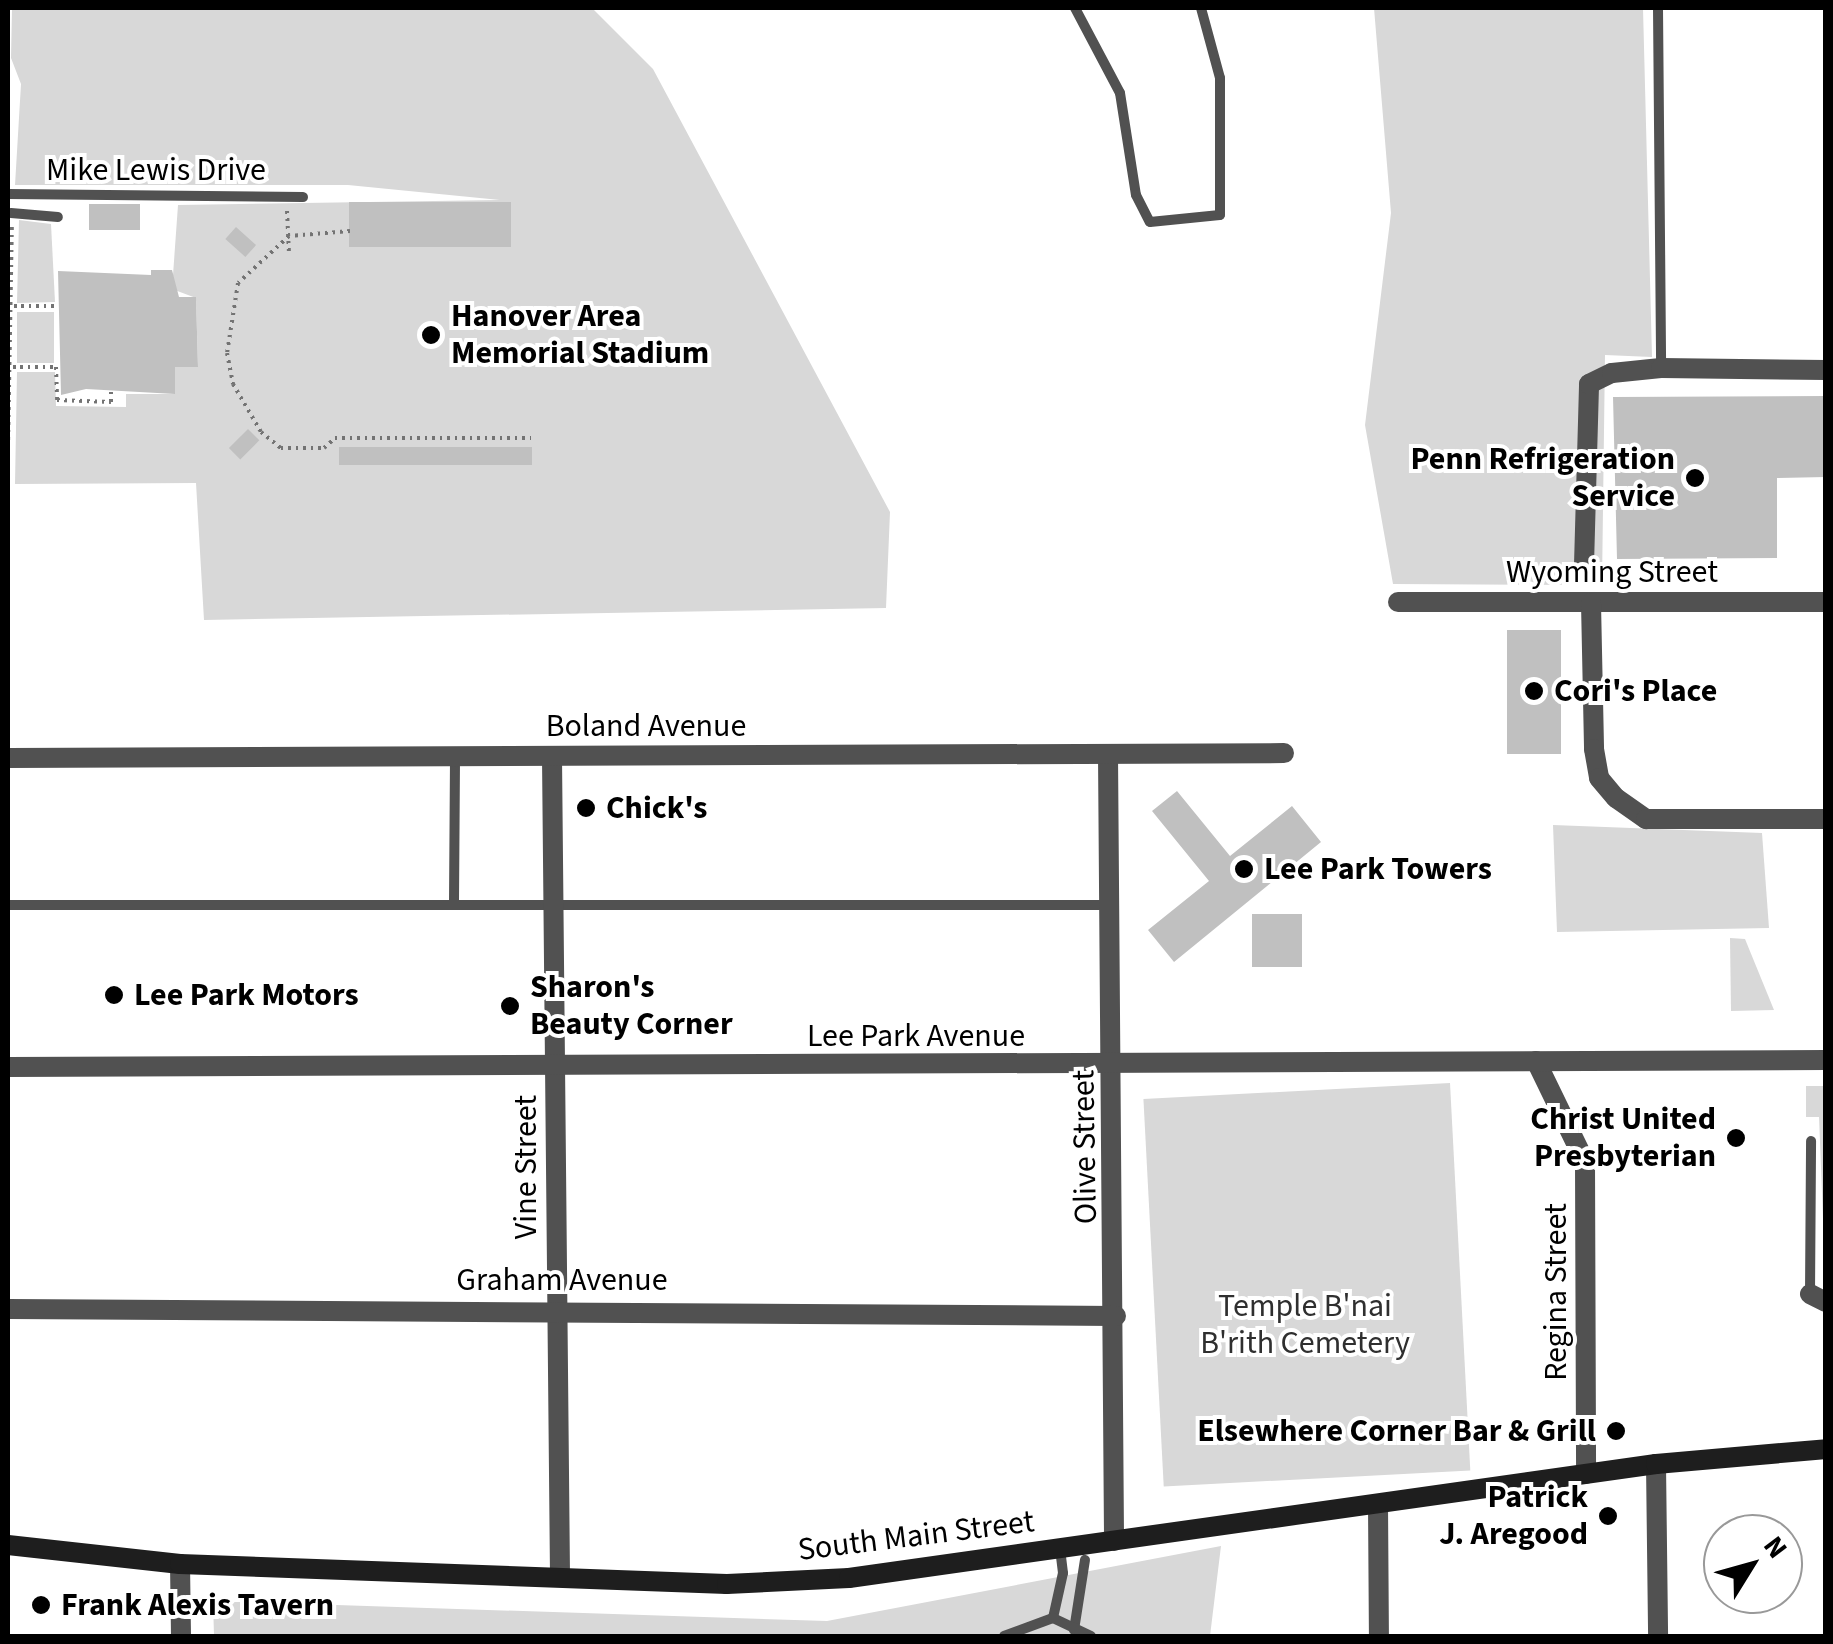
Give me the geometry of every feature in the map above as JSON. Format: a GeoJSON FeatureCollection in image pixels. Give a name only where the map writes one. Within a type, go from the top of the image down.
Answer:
{"type":"FeatureCollection","features":[{"type":"Feature","properties":{"kind":"main road","name":"South Main Street"},"geometry":{"type":"LineString","coordinates":[[8,1544],[180,1564],[727,1584],[849,1578],[1656,1464],[1826,1448]]}},
{"type":"Feature","properties":{"kind":"street"},"geometry":{"type":"LineString","coordinates":[[1584,565],[1589,384],[1612,372],[1661,368],[1826,370]]}},
{"type":"Feature","properties":{"kind":"street","name":"Wyoming Street"},"geometry":{"type":"LineString","coordinates":[[1398,602],[1826,602]]}},
{"type":"Feature","properties":{"kind":"street"},"geometry":{"type":"LineString","coordinates":[[1591,602],[1594,749],[1598,778],[1616,798],[1646,819],[1826,819]]}},
{"type":"Feature","properties":{"kind":"street","name":"Boland Avenue"},"geometry":{"type":"LineString","coordinates":[[8,758],[1284,753]]}},
{"type":"Feature","properties":{"kind":"street","name":"Olive Street"},"geometry":{"type":"LineString","coordinates":[[1108,754],[1116,1316],[1114,1541]]}},
{"type":"Feature","properties":{"kind":"street","name":"Vine Street"},"geometry":{"type":"LineString","coordinates":[[552,757],[560,1576]]}},
{"type":"Feature","properties":{"kind":"street","name":"Lee Park Avenue"},"geometry":{"type":"LineString","coordinates":[[8,1068],[1826,1060]]}},
{"type":"Feature","properties":{"kind":"street","name":"Regina Street"},"geometry":{"type":"LineString","coordinates":[[1536,1062],[1585,1162],[1586,1474]]}},
{"type":"Feature","properties":{"kind":"street","name":"Graham Avenue"},"geometry":{"type":"LineString","coordinates":[[8,1309],[1116,1316]]}},
{"type":"Feature","properties":{"kind":"street"},"geometry":{"type":"LineString","coordinates":[[1656,1464],[1658,1636]]}},
{"type":"Feature","properties":{"kind":"street"},"geometry":{"type":"LineString","coordinates":[[1378,1504],[1379,1636]]}},
{"type":"Feature","properties":{"kind":"street"},"geometry":{"type":"LineString","coordinates":[[180,1564],[181,1636]]}},
{"type":"Feature","properties":{"kind":"lane"},"geometry":{"type":"LineString","coordinates":[[1075,8],[1120,93],[1136,195],[1150,222],[1220,215],[1220,78],[1201,8]]}},
{"type":"Feature","properties":{"kind":"lane"},"geometry":{"type":"LineString","coordinates":[[1658,8],[1661,368]]}},
{"type":"Feature","properties":{"kind":"lane","name":"Mike Lewis Drive"},"geometry":{"type":"LineString","coordinates":[[8,194],[161,200],[304,197]]}},
{"type":"Feature","properties":{"kind":"lane"},"geometry":{"type":"LineString","coordinates":[[11,218],[58,217]]}},
{"type":"Feature","properties":{"kind":"lane"},"geometry":{"type":"LineString","coordinates":[[454,903],[455,757]]}},
{"type":"Feature","properties":{"kind":"lane"},"geometry":{"type":"LineString","coordinates":[[8,905],[1111,906]]}},
{"type":"Feature","properties":{"kind":"lane"},"geometry":{"type":"LineString","coordinates":[[1811,1141],[1818,1298]]}},
{"type":"Feature","properties":{"kind":"lane"},"geometry":{"type":"LineString","coordinates":[[1053,1618],[1063,1572],[1060,1549]]}},
{"type":"Feature","properties":{"kind":"lane"},"geometry":{"type":"LineString","coordinates":[[1074,1630],[1085,1560]]}},
{"type":"Feature","properties":{"kind":"lane"},"geometry":{"type":"LineString","coordinates":[[990,1636],[1053,1618],[1090,1636]]}},
{"type":"Feature","properties":{"kind":"path"},"geometry":{"type":"LineString","coordinates":[[286,196],[289,253]]}},
{"type":"Feature","properties":{"kind":"path"},"geometry":{"type":"LineString","coordinates":[[8,447],[14,306],[11,218]]}},
{"type":"Feature","properties":{"kind":"path"},"geometry":{"type":"LineString","coordinates":[[350,232],[288,236],[238,283],[227,353],[233,384],[261,432],[281,448],[324,448],[336,438],[531,438]]}},
{"type":"Feature","properties":{"kind":"path"},"geometry":{"type":"LineString","coordinates":[[14,306],[57,306]]}},
{"type":"Feature","properties":{"kind":"path"},"geometry":{"type":"LineString","coordinates":[[13,367],[57,367],[57,400],[111,402],[111,390]]}},
{"type":"Feature","properties":{"kind":"green space"},"geometry":{"type":"Polygon","coordinates":[[[12,8],[592,8],[653,69],[890,512],[886,608],[204,620],[196,483],[15,484],[17,372],[55,372],[56,406],[126,407],[126,394],[175,394],[175,367],[198,366],[196,298],[172,289],[178,205],[500,200],[348,185],[15,185],[21,84],[11,58],[12,8]]]}},
{"type":"Feature","properties":{"kind":"green space"},"geometry":{"type":"Polygon","coordinates":[[[1374,8],[1643,8],[1652,357],[1605,355],[1602,585],[1393,584],[1365,425],[1391,213],[1374,8]]]}},
{"type":"Feature","properties":{"kind":"green space"},"geometry":{"type":"Polygon","coordinates":[[[19,220],[51,224],[55,302],[17,303],[19,220]]]}},
{"type":"Feature","properties":{"kind":"green space"},"geometry":{"type":"Polygon","coordinates":[[[17,312],[54,312],[54,363],[17,363],[17,312]]]}},
{"type":"Feature","properties":{"kind":"green space"},"geometry":{"type":"Polygon","coordinates":[[[1553,825],[1762,833],[1769,928],[1557,932],[1553,825]]]}},
{"type":"Feature","properties":{"kind":"green space"},"geometry":{"type":"Polygon","coordinates":[[[1730,938],[1745,939],[1774,1010],[1731,1011],[1730,938]]]}},
{"type":"Feature","properties":{"kind":"green space","name":"Temple B'nai B'rith Cemetery"},"geometry":{"type":"Polygon","coordinates":[[[1450,1083],[1470,1470],[1164,1487],[1143,1099],[1450,1083]]]}},
{"type":"Feature","properties":{"kind":"green space"},"geometry":{"type":"Polygon","coordinates":[[[1806,1086],[1825,1086],[1825,1270],[1819,1117],[1806,1117],[1806,1086]]]}},
{"type":"Feature","properties":{"kind":"green space"},"geometry":{"type":"Polygon","coordinates":[[[1221,1546],[1210,1636],[214,1636],[213,1601],[827,1621],[1221,1546]]]}},
{"type":"Feature","properties":{"kind":"building"},"geometry":{"type":"Polygon","coordinates":[[[349,202],[511,202],[511,247],[349,247],[349,202]]]}},
{"type":"Feature","properties":{"kind":"building"},"geometry":{"type":"Polygon","coordinates":[[[89,204],[140,204],[140,230],[89,230],[89,204]]]}},
{"type":"Feature","properties":{"kind":"building"},"geometry":{"type":"Polygon","coordinates":[[[236,227],[256,245],[245,257],[225,239],[236,227]]]}},
{"type":"Feature","properties":{"kind":"building"},"geometry":{"type":"Polygon","coordinates":[[[151,270],[172,270],[179,297],[196,297],[198,367],[175,367],[175,394],[86,389],[61,395],[58,271],[151,275],[151,270]]]}},
{"type":"Feature","properties":{"kind":"building","name":"Penn Refrigeration Service"},"geometry":{"type":"Polygon","coordinates":[[[1826,396],[1826,477],[1777,478],[1777,558],[1617,559],[1613,397],[1826,396]]]}},
{"type":"Feature","properties":{"kind":"building"},"geometry":{"type":"Polygon","coordinates":[[[248,429],[259,440],[240,459],[229,448],[248,429]]]}},
{"type":"Feature","properties":{"kind":"building"},"geometry":{"type":"Polygon","coordinates":[[[339,447],[532,447],[532,465],[339,465],[339,447]]]}},
{"type":"Feature","properties":{"kind":"building"},"geometry":{"type":"Polygon","coordinates":[[[1507,630],[1561,630],[1561,754],[1507,754],[1507,630]]]}},
{"type":"Feature","properties":{"kind":"building","name":"Lee Park Towers"},"geometry":{"type":"Polygon","coordinates":[[[1177,791],[1230,856],[1292,806],[1321,842],[1174,962],[1148,930],[1209,881],[1152,811],[1177,791]]]}},
{"type":"Feature","properties":{"kind":"building"},"geometry":{"type":"Polygon","coordinates":[[[1252,914],[1302,914],[1302,967],[1252,967],[1252,914]]]}},
{"type":"Feature","properties":{"kind":"place","name":"Hanover Area Memorial Stadium"},"geometry":{"type":"Point","coordinates":[431,335]}},
{"type":"Feature","properties":{"kind":"place","name":"Penn Refrigeration Service"},"geometry":{"type":"Point","coordinates":[1695,478]}},
{"type":"Feature","properties":{"kind":"place","name":"Cori's Place"},"geometry":{"type":"Point","coordinates":[1534,691]}},
{"type":"Feature","properties":{"kind":"place","name":"Chick's"},"geometry":{"type":"Point","coordinates":[586,808]}},
{"type":"Feature","properties":{"kind":"place","name":"Lee Park Towers"},"geometry":{"type":"Point","coordinates":[1244,869]}},
{"type":"Feature","properties":{"kind":"place","name":"Lee Park Motors"},"geometry":{"type":"Point","coordinates":[114,995]}},
{"type":"Feature","properties":{"kind":"place","name":"Sharon's Beauty Corner"},"geometry":{"type":"Point","coordinates":[510,1006]}},
{"type":"Feature","properties":{"kind":"place","name":"Christ United Presbyterian"},"geometry":{"type":"Point","coordinates":[1736,1138]}},
{"type":"Feature","properties":{"kind":"place","name":"Elsewhere Corner Bar & Grill"},"geometry":{"type":"Point","coordinates":[1616,1431]}},
{"type":"Feature","properties":{"kind":"place","name":"Patrick J. Aregood"},"geometry":{"type":"Point","coordinates":[1608,1516]}},
{"type":"Feature","properties":{"kind":"place","name":"Frank Alexis Tavern"},"geometry":{"type":"Point","coordinates":[41,1605]}}]}
